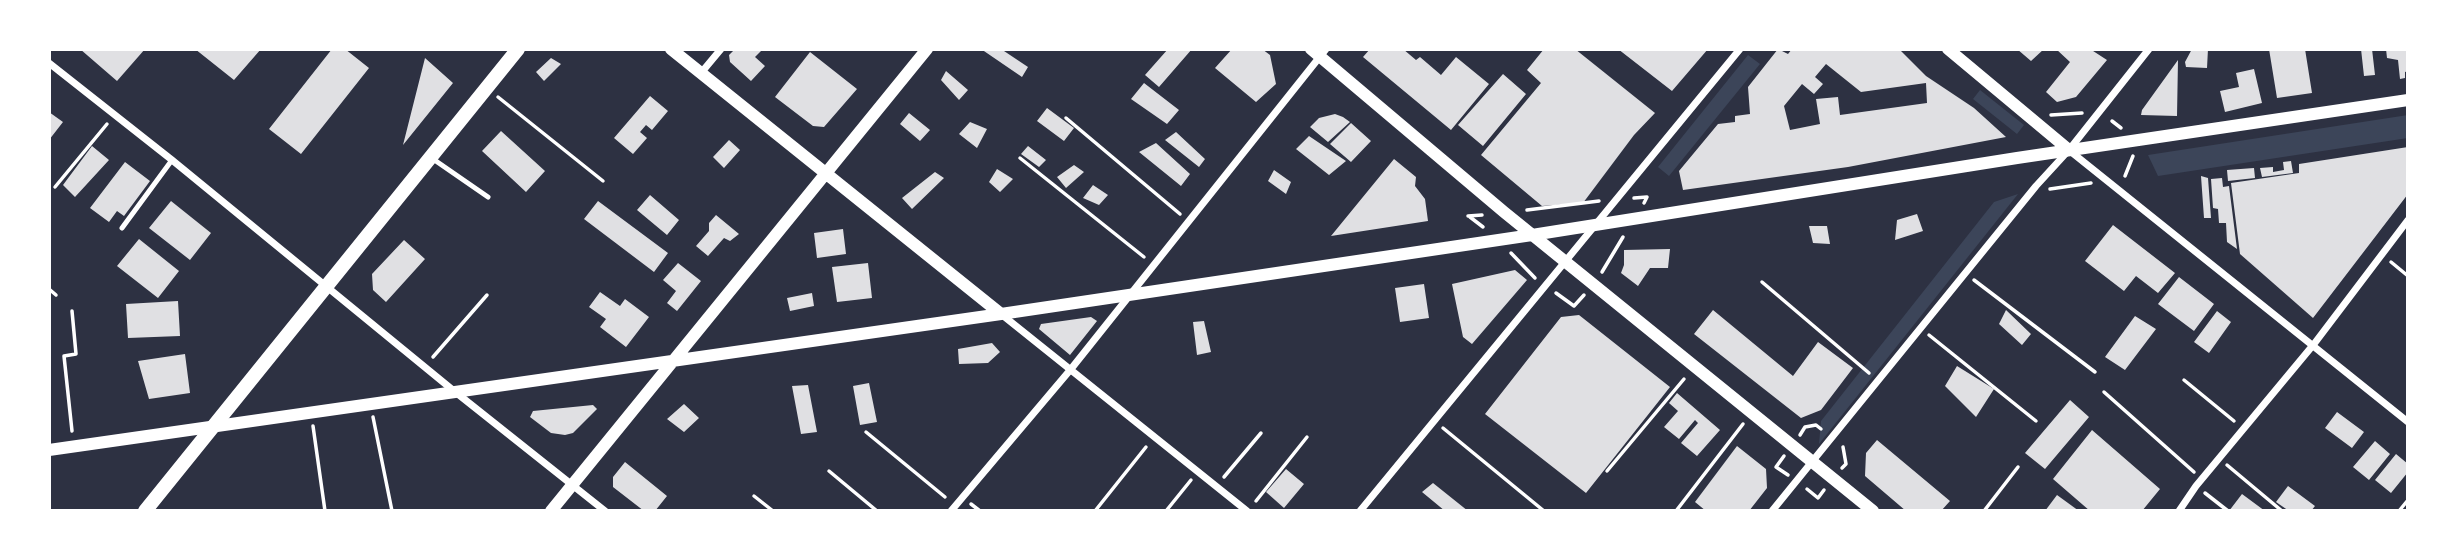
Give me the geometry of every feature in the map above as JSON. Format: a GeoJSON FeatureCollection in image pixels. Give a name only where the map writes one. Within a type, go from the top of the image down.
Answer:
{"type":"FeatureCollection","features":[{"type":"Feature","properties":{"kind":"main road"},"geometry":{"type":"LineString","coordinates":[[145,511],[518,49]]}},
{"type":"Feature","properties":{"kind":"street"},"geometry":{"type":"LineString","coordinates":[[671,49],[1247,511]]}},
{"type":"Feature","properties":{"kind":"street"},"geometry":{"type":"LineString","coordinates":[[701,73],[721,49]]}},
{"type":"Feature","properties":{"kind":"street"},"geometry":{"type":"LineString","coordinates":[[551,511],[927,49]]}},
{"type":"Feature","properties":{"kind":"street"},"geometry":{"type":"LineString","coordinates":[[1360,511],[1740,49]]}},
{"type":"Feature","properties":{"kind":"street"},"geometry":{"type":"LineString","coordinates":[[1948,49],[2069,150],[2408,422]]}},
{"type":"Feature","properties":{"kind":"street"},"geometry":{"type":"LineString","coordinates":[[1772,511],[2149,49]]}},
{"type":"Feature","properties":{"kind":"street"},"geometry":{"type":"LineString","coordinates":[[953,508],[1071,369],[1319,51],[1532,235],[1873,511]]}},
{"type":"Feature","properties":{"kind":"street"},"geometry":{"type":"LineString","coordinates":[[49,63],[173,160],[605,511]]}},
{"type":"Feature","properties":{"kind":"street"},"geometry":{"type":"LineString","coordinates":[[49,450],[1001,314],[2408,100]]}},
{"type":"Feature","properties":{"kind":"street"},"geometry":{"type":"LineString","coordinates":[[2179,511],[2199,482],[2314,344],[2408,220]]}},
{"type":"Feature","properties":{"kind":"lane"},"geometry":{"type":"LineString","coordinates":[[431,157],[488,197]]}},
{"type":"Feature","properties":{"kind":"lane"},"geometry":{"type":"LineString","coordinates":[[122,228],[173,160]]}},
{"type":"Feature","properties":{"kind":"path"},"geometry":{"type":"LineString","coordinates":[[486,88],[603,181]]}},
{"type":"Feature","properties":{"kind":"path"},"geometry":{"type":"LineString","coordinates":[[2049,115],[2087,112]]}},
{"type":"Feature","properties":{"kind":"path"},"geometry":{"type":"LineString","coordinates":[[55,187],[115,115]]}},
{"type":"Feature","properties":{"kind":"path"},"geometry":{"type":"LineString","coordinates":[[1066,118],[1188,221]]}},
{"type":"Feature","properties":{"kind":"path"},"geometry":{"type":"LineString","coordinates":[[2125,176],[2133,156]]}},
{"type":"Feature","properties":{"kind":"path"},"geometry":{"type":"LineString","coordinates":[[1020,158],[1154,264]]}},
{"type":"Feature","properties":{"kind":"path"},"geometry":{"type":"LineString","coordinates":[[2048,189],[2101,182]]}},
{"type":"Feature","properties":{"kind":"path"},"geometry":{"type":"LineString","coordinates":[[1518,211],[1609,200]]}},
{"type":"Feature","properties":{"kind":"path"},"geometry":{"type":"LineString","coordinates":[[1468,215],[1489,232]]}},
{"type":"Feature","properties":{"kind":"path"},"geometry":{"type":"LineString","coordinates":[[1599,277],[1627,231]]}},
{"type":"Feature","properties":{"kind":"path"},"geometry":{"type":"LineString","coordinates":[[1508,249],[1542,284]]}},
{"type":"Feature","properties":{"kind":"path"},"geometry":{"type":"LineString","coordinates":[[2381,255],[2408,276]]}},
{"type":"Feature","properties":{"kind":"path"},"geometry":{"type":"LineString","coordinates":[[1966,273],[2095,372]]}},
{"type":"Feature","properties":{"kind":"path"},"geometry":{"type":"LineString","coordinates":[[1762,282],[1878,381]]}},
{"type":"Feature","properties":{"kind":"path"},"geometry":{"type":"LineString","coordinates":[[49,289],[56,295]]}},
{"type":"Feature","properties":{"kind":"path"},"geometry":{"type":"LineString","coordinates":[[1556,293],[1574,306],[1588,291]]}},
{"type":"Feature","properties":{"kind":"path"},"geometry":{"type":"LineString","coordinates":[[425,366],[486,295]]}},
{"type":"Feature","properties":{"kind":"path"},"geometry":{"type":"LineString","coordinates":[[72,311],[76,354],[64,356],[73,446]]}},
{"type":"Feature","properties":{"kind":"path"},"geometry":{"type":"LineString","coordinates":[[1921,328],[2036,421]]}},
{"type":"Feature","properties":{"kind":"path"},"geometry":{"type":"LineString","coordinates":[[1607,471],[1695,366]]}},
{"type":"Feature","properties":{"kind":"path"},"geometry":{"type":"LineString","coordinates":[[2184,380],[2243,429]]}},
{"type":"Feature","properties":{"kind":"path"},"geometry":{"type":"LineString","coordinates":[[2104,392],[2228,511]]}},
{"type":"Feature","properties":{"kind":"path"},"geometry":{"type":"LineString","coordinates":[[371,403],[392,511]]}},
{"type":"Feature","properties":{"kind":"path"},"geometry":{"type":"LineString","coordinates":[[311,412],[325,511]]}},
{"type":"Feature","properties":{"kind":"path"},"geometry":{"type":"LineString","coordinates":[[1676,511],[1752,412]]}},
{"type":"Feature","properties":{"kind":"path"},"geometry":{"type":"LineString","coordinates":[[1434,421],[1544,511]]}},
{"type":"Feature","properties":{"kind":"path"},"geometry":{"type":"LineString","coordinates":[[1797,439],[1805,427],[1816,425],[1828,435]]}},
{"type":"Feature","properties":{"kind":"path"},"geometry":{"type":"LineString","coordinates":[[866,432],[953,508]]}},
{"type":"Feature","properties":{"kind":"path"},"geometry":{"type":"LineString","coordinates":[[1216,486],[1261,433]]}},
{"type":"Feature","properties":{"kind":"path"},"geometry":{"type":"LineString","coordinates":[[1095,511],[1155,436]]}},
{"type":"Feature","properties":{"kind":"path"},"geometry":{"type":"LineString","coordinates":[[1247,511],[1307,437]]}},
{"type":"Feature","properties":{"kind":"path"},"geometry":{"type":"LineString","coordinates":[[1839,472],[1846,464],[1843,447]]}},
{"type":"Feature","properties":{"kind":"path"},"geometry":{"type":"LineString","coordinates":[[1787,452],[1776,467],[1793,479]]}},
{"type":"Feature","properties":{"kind":"path"},"geometry":{"type":"LineString","coordinates":[[2219,458],[2282,511]]}},
{"type":"Feature","properties":{"kind":"path"},"geometry":{"type":"LineString","coordinates":[[1984,511],[2018,467]]}},
{"type":"Feature","properties":{"kind":"path"},"geometry":{"type":"LineString","coordinates":[[829,471],[877,511]]}},
{"type":"Feature","properties":{"kind":"path"},"geometry":{"type":"LineString","coordinates":[[1166,511],[1198,472]]}},
{"type":"Feature","properties":{"kind":"path"},"geometry":{"type":"LineString","coordinates":[[1805,488],[1818,498],[1829,485]]}},
{"type":"Feature","properties":{"kind":"path"},"geometry":{"type":"LineString","coordinates":[[754,496],[773,511]]}},
{"type":"Feature","properties":{"kind":"path"},"geometry":{"type":"LineString","coordinates":[[2399,511],[2408,500]]}},
{"type":"Feature","properties":{"kind":"shaded area"},"geometry":{"type":"Polygon","coordinates":[[[1748,55],[1760,64],[1669,176],[1658,167],[1748,55]]]}},
{"type":"Feature","properties":{"kind":"shaded area"},"geometry":{"type":"Polygon","coordinates":[[[1980,90],[2024,125],[2017,134],[1973,99],[1980,90]]]}},
{"type":"Feature","properties":{"kind":"shaded area"},"geometry":{"type":"Polygon","coordinates":[[[2408,115],[2408,138],[2158,176],[2148,155],[2408,115]]]}},
{"type":"Feature","properties":{"kind":"shaded area"},"geometry":{"type":"Polygon","coordinates":[[[2018,194],[1819,444],[1821,421],[1994,202],[2018,194]]]}},
{"type":"Feature","properties":{"kind":"building"},"geometry":{"type":"Polygon","coordinates":[[[80,49],[145,49],[117,81],[80,49]]]}},
{"type":"Feature","properties":{"kind":"building"},"geometry":{"type":"Polygon","coordinates":[[[195,49],[261,49],[234,80],[195,49]]]}},
{"type":"Feature","properties":{"kind":"building"},"geometry":{"type":"Polygon","coordinates":[[[332,49],[345,49],[369,68],[301,154],[269,129],[332,49]]]}},
{"type":"Feature","properties":{"kind":"building"},"geometry":{"type":"Polygon","coordinates":[[[735,49],[763,49],[755,57],[765,66],[751,81],[730,62],[729,55],[735,49]]]}},
{"type":"Feature","properties":{"kind":"building"},"geometry":{"type":"Polygon","coordinates":[[[981,49],[1001,49],[1028,67],[1022,77],[981,49]]]}},
{"type":"Feature","properties":{"kind":"building"},"geometry":{"type":"Polygon","coordinates":[[[1168,49],[1192,49],[1159,87],[1145,75],[1168,49]]]}},
{"type":"Feature","properties":{"kind":"building"},"geometry":{"type":"Polygon","coordinates":[[[1232,49],[1262,49],[1270,55],[1276,84],[1256,102],[1215,68],[1232,49]]]}},
{"type":"Feature","properties":{"kind":"building"},"geometry":{"type":"Polygon","coordinates":[[[1370,49],[1403,49],[1416,60],[1420,57],[1441,75],[1456,57],[1489,84],[1451,130],[1363,57],[1370,49]]]}},
{"type":"Feature","properties":{"kind":"building"},"geometry":{"type":"Polygon","coordinates":[[[1544,49],[1575,49],[1655,113],[1634,135],[1583,203],[1542,206],[1481,155],[1541,83],[1527,70],[1544,49]]]}},
{"type":"Feature","properties":{"kind":"building"},"geometry":{"type":"Polygon","coordinates":[[[1618,49],[1708,49],[1672,91],[1618,49]]]}},
{"type":"Feature","properties":{"kind":"building"},"geometry":{"type":"Polygon","coordinates":[[[1778,49],[1788,54],[1792,49],[1899,49],[1926,76],[1974,108],[2006,137],[1848,167],[1683,190],[1679,171],[1718,124],[1735,122],[1735,116],[1750,114],[1748,87],[1778,49]],[[1826,64],[1815,77],[1823,84],[1814,94],[1802,84],[1784,106],[1790,130],[1820,124],[1816,99],[1838,97],[1840,115],[1927,103],[1926,83],[1861,92],[1826,64]]]}},
{"type":"Feature","properties":{"kind":"building"},"geometry":{"type":"Polygon","coordinates":[[[2017,49],[2044,49],[2031,61],[2017,49]]]}},
{"type":"Feature","properties":{"kind":"building"},"geometry":{"type":"Polygon","coordinates":[[[2056,49],[2090,49],[2107,60],[2076,97],[2057,102],[2046,92],[2070,62],[2056,49]]]}},
{"type":"Feature","properties":{"kind":"building"},"geometry":{"type":"Polygon","coordinates":[[[2192,49],[2208,49],[2207,68],[2186,67],[2185,62],[2192,49]]]}},
{"type":"Feature","properties":{"kind":"building"},"geometry":{"type":"Polygon","coordinates":[[[2269,49],[2305,49],[2312,93],[2277,98],[2269,49]]]}},
{"type":"Feature","properties":{"kind":"building"},"geometry":{"type":"Polygon","coordinates":[[[2361,49],[2372,49],[2375,75],[2364,76],[2361,49]]]}},
{"type":"Feature","properties":{"kind":"building"},"geometry":{"type":"Polygon","coordinates":[[[2386,49],[2408,49],[2408,71],[2405,72],[2405,78],[2400,79],[2398,60],[2387,58],[2386,49]]]}},
{"type":"Feature","properties":{"kind":"building"},"geometry":{"type":"Polygon","coordinates":[[[810,52],[857,89],[824,127],[813,126],[775,97],[810,52]]]}},
{"type":"Feature","properties":{"kind":"building"},"geometry":{"type":"Polygon","coordinates":[[[425,58],[453,83],[403,145],[425,58]]]}},
{"type":"Feature","properties":{"kind":"building"},"geometry":{"type":"Polygon","coordinates":[[[551,58],[561,64],[544,81],[536,72],[551,58]]]}},
{"type":"Feature","properties":{"kind":"building"},"geometry":{"type":"Polygon","coordinates":[[[2178,60],[2177,116],[2141,115],[2142,110],[2178,60]]]}},
{"type":"Feature","properties":{"kind":"building"},"geometry":{"type":"Polygon","coordinates":[[[2254,69],[2262,103],[2225,112],[2220,91],[2239,87],[2236,73],[2254,69]]]}},
{"type":"Feature","properties":{"kind":"building"},"geometry":{"type":"Polygon","coordinates":[[[946,71],[968,90],[959,100],[941,80],[946,71]]]}},
{"type":"Feature","properties":{"kind":"building"},"geometry":{"type":"Polygon","coordinates":[[[1503,74],[1526,94],[1483,146],[1458,125],[1503,74]]]}},
{"type":"Feature","properties":{"kind":"building"},"geometry":{"type":"Polygon","coordinates":[[[1144,83],[1179,110],[1167,124],[1131,99],[1144,83]]]}},
{"type":"Feature","properties":{"kind":"building"},"geometry":{"type":"Polygon","coordinates":[[[650,96],[668,111],[652,130],[646,125],[640,132],[647,138],[633,154],[614,138],[650,96]]]}},
{"type":"Feature","properties":{"kind":"building"},"geometry":{"type":"Polygon","coordinates":[[[1047,108],[1074,128],[1064,141],[1037,121],[1047,108]]]}},
{"type":"Feature","properties":{"kind":"building"},"geometry":{"type":"Polygon","coordinates":[[[49,112],[63,122],[49,140],[49,112]]]}},
{"type":"Feature","properties":{"kind":"building"},"geometry":{"type":"Polygon","coordinates":[[[909,113],[930,130],[920,141],[900,124],[909,113]]]}},
{"type":"Feature","properties":{"kind":"building"},"geometry":{"type":"Polygon","coordinates":[[[1335,114],[1350,122],[1328,142],[1310,127],[1319,118],[1335,114]]]}},
{"type":"Feature","properties":{"kind":"building"},"geometry":{"type":"Polygon","coordinates":[[[970,122],[987,129],[977,148],[959,134],[970,122]]]}},
{"type":"Feature","properties":{"kind":"building"},"geometry":{"type":"Polygon","coordinates":[[[1351,123],[1371,141],[1351,162],[1330,144],[1351,123]]]}},
{"type":"Feature","properties":{"kind":"building"},"geometry":{"type":"Polygon","coordinates":[[[501,131],[545,171],[526,192],[482,151],[501,131]]]}},
{"type":"Feature","properties":{"kind":"building"},"geometry":{"type":"Polygon","coordinates":[[[1176,132],[1205,159],[1199,167],[1165,140],[1176,132]]]}},
{"type":"Feature","properties":{"kind":"building"},"geometry":{"type":"Polygon","coordinates":[[[1309,136],[1346,161],[1329,175],[1296,149],[1309,136]]]}},
{"type":"Feature","properties":{"kind":"building"},"geometry":{"type":"Polygon","coordinates":[[[729,140],[740,150],[724,168],[713,157],[729,140]]]}},
{"type":"Feature","properties":{"kind":"building"},"geometry":{"type":"Polygon","coordinates":[[[1156,143],[1190,174],[1181,186],[1139,152],[1156,143]]]}},
{"type":"Feature","properties":{"kind":"building"},"geometry":{"type":"Polygon","coordinates":[[[92,146],[109,160],[75,197],[63,185],[92,146]]]}},
{"type":"Feature","properties":{"kind":"building"},"geometry":{"type":"Polygon","coordinates":[[[1028,146],[1046,160],[1039,167],[1021,154],[1028,146]]]}},
{"type":"Feature","properties":{"kind":"building"},"geometry":{"type":"Polygon","coordinates":[[[2408,147],[2408,194],[2313,318],[2240,254],[2231,183],[2299,173],[2299,164],[2408,147]]]}},
{"type":"Feature","properties":{"kind":"building"},"geometry":{"type":"Polygon","coordinates":[[[1394,159],[1416,177],[1415,186],[1425,199],[1428,221],[1331,236],[1394,159]]]}},
{"type":"Feature","properties":{"kind":"building"},"geometry":{"type":"Polygon","coordinates":[[[2291,161],[2293,173],[2262,177],[2260,168],[2273,167],[2273,172],[2284,170],[2283,162],[2291,161]]]}},
{"type":"Feature","properties":{"kind":"building"},"geometry":{"type":"Polygon","coordinates":[[[125,162],[150,181],[124,216],[117,211],[109,222],[90,208],[125,162]]]}},
{"type":"Feature","properties":{"kind":"building"},"geometry":{"type":"Polygon","coordinates":[[[1074,165],[1084,172],[1066,188],[1057,177],[1074,165]]]}},
{"type":"Feature","properties":{"kind":"building"},"geometry":{"type":"Polygon","coordinates":[[[2254,168],[2255,178],[2228,181],[2227,170],[2254,168]]]}},
{"type":"Feature","properties":{"kind":"building"},"geometry":{"type":"Polygon","coordinates":[[[997,169],[1013,179],[1000,192],[989,182],[997,169]]]}},
{"type":"Feature","properties":{"kind":"building"},"geometry":{"type":"Polygon","coordinates":[[[1274,170],[1291,182],[1286,194],[1268,181],[1274,170]]]}},
{"type":"Feature","properties":{"kind":"building"},"geometry":{"type":"Polygon","coordinates":[[[935,172],[944,178],[912,209],[902,198],[935,172]]]}},
{"type":"Feature","properties":{"kind":"building"},"geometry":{"type":"Polygon","coordinates":[[[2201,176],[2208,178],[2211,218],[2204,218],[2201,176]]]}},
{"type":"Feature","properties":{"kind":"building"},"geometry":{"type":"Polygon","coordinates":[[[2222,178],[2223,187],[2229,186],[2237,249],[2227,242],[2226,223],[2219,223],[2218,209],[2213,208],[2211,179],[2222,178]]]}},
{"type":"Feature","properties":{"kind":"building"},"geometry":{"type":"Polygon","coordinates":[[[1093,185],[1108,195],[1099,205],[1083,198],[1093,185]]]}},
{"type":"Feature","properties":{"kind":"building"},"geometry":{"type":"Polygon","coordinates":[[[650,195],[679,220],[667,235],[637,210],[650,195]]]}},
{"type":"Feature","properties":{"kind":"building"},"geometry":{"type":"Polygon","coordinates":[[[171,201],[211,233],[190,260],[149,228],[171,201]]]}},
{"type":"Feature","properties":{"kind":"building"},"geometry":{"type":"Polygon","coordinates":[[[598,201],[668,253],[654,272],[584,219],[598,201]]]}},
{"type":"Feature","properties":{"kind":"building"},"geometry":{"type":"Polygon","coordinates":[[[1917,214],[1923,231],[1895,240],[1897,220],[1917,214]]]}},
{"type":"Feature","properties":{"kind":"building"},"geometry":{"type":"Polygon","coordinates":[[[716,215],[739,234],[730,241],[724,238],[708,256],[696,246],[709,231],[709,223],[716,215]]]}},
{"type":"Feature","properties":{"kind":"building"},"geometry":{"type":"Polygon","coordinates":[[[2113,225],[2175,273],[2158,293],[2136,276],[2124,291],[2085,261],[2113,225]]]}},
{"type":"Feature","properties":{"kind":"building"},"geometry":{"type":"Polygon","coordinates":[[[1809,226],[1827,226],[1830,244],[1813,243],[1809,226]]]}},
{"type":"Feature","properties":{"kind":"building"},"geometry":{"type":"Polygon","coordinates":[[[843,229],[846,254],[817,258],[814,233],[843,229]]]}},
{"type":"Feature","properties":{"kind":"building"},"geometry":{"type":"Polygon","coordinates":[[[139,239],[179,271],[158,298],[117,266],[139,239]]]}},
{"type":"Feature","properties":{"kind":"building"},"geometry":{"type":"Polygon","coordinates":[[[404,240],[425,259],[386,302],[373,290],[372,274],[404,240]]]}},
{"type":"Feature","properties":{"kind":"building"},"geometry":{"type":"Polygon","coordinates":[[[1670,249],[1668,268],[1650,268],[1638,286],[1621,273],[1624,250],[1670,249]]]}},
{"type":"Feature","properties":{"kind":"building"},"geometry":{"type":"Polygon","coordinates":[[[678,263],[701,281],[677,311],[667,303],[676,291],[663,280],[678,263]]]}},
{"type":"Feature","properties":{"kind":"building"},"geometry":{"type":"Polygon","coordinates":[[[868,263],[872,298],[837,302],[832,267],[868,263]]]}},
{"type":"Feature","properties":{"kind":"building"},"geometry":{"type":"Polygon","coordinates":[[[1515,270],[1527,280],[1472,344],[1463,337],[1452,284],[1515,270]]]}},
{"type":"Feature","properties":{"kind":"building"},"geometry":{"type":"Polygon","coordinates":[[[2179,277],[2214,304],[2194,331],[2158,304],[2179,277]]]}},
{"type":"Feature","properties":{"kind":"building"},"geometry":{"type":"Polygon","coordinates":[[[1424,284],[1429,318],[1400,322],[1395,288],[1424,284]]]}},
{"type":"Feature","properties":{"kind":"building"},"geometry":{"type":"Polygon","coordinates":[[[600,292],[620,306],[625,299],[649,317],[626,347],[600,327],[606,319],[589,307],[600,292]]]}},
{"type":"Feature","properties":{"kind":"building"},"geometry":{"type":"Polygon","coordinates":[[[812,293],[814,306],[790,311],[787,298],[812,293]]]}},
{"type":"Feature","properties":{"kind":"building"},"geometry":{"type":"Polygon","coordinates":[[[178,301],[180,336],[128,338],[126,304],[178,301]]]}},
{"type":"Feature","properties":{"kind":"building"},"geometry":{"type":"Polygon","coordinates":[[[1713,310],[1793,376],[1818,342],[1853,368],[1821,410],[1801,418],[1694,334],[1713,310]]]}},
{"type":"Feature","properties":{"kind":"building"},"geometry":{"type":"Polygon","coordinates":[[[2006,310],[2031,334],[2022,345],[1999,324],[2006,310]]]}},
{"type":"Feature","properties":{"kind":"building"},"geometry":{"type":"Polygon","coordinates":[[[2217,311],[2231,322],[2209,353],[2194,342],[2217,311]]]}},
{"type":"Feature","properties":{"kind":"building"},"geometry":{"type":"Polygon","coordinates":[[[1579,315],[1670,387],[1586,493],[1485,414],[1561,317],[1579,315]]]}},
{"type":"Feature","properties":{"kind":"building"},"geometry":{"type":"Polygon","coordinates":[[[2135,316],[2156,329],[2125,370],[2105,357],[2135,316]]]}},
{"type":"Feature","properties":{"kind":"building"},"geometry":{"type":"Polygon","coordinates":[[[1091,317],[1097,321],[1070,355],[1039,329],[1041,324],[1091,317]]]}},
{"type":"Feature","properties":{"kind":"building"},"geometry":{"type":"Polygon","coordinates":[[[1204,321],[1211,352],[1197,355],[1193,322],[1204,321]]]}},
{"type":"Feature","properties":{"kind":"building"},"geometry":{"type":"Polygon","coordinates":[[[992,343],[1000,352],[988,363],[959,364],[958,349],[992,343]]]}},
{"type":"Feature","properties":{"kind":"building"},"geometry":{"type":"Polygon","coordinates":[[[185,354],[190,393],[149,399],[138,361],[185,354]]]}},
{"type":"Feature","properties":{"kind":"building"},"geometry":{"type":"Polygon","coordinates":[[[1957,366],[1994,389],[1976,417],[1945,386],[1957,366]]]}},
{"type":"Feature","properties":{"kind":"building"},"geometry":{"type":"Polygon","coordinates":[[[869,383],[877,422],[860,425],[853,386],[869,383]]]}},
{"type":"Feature","properties":{"kind":"building"},"geometry":{"type":"Polygon","coordinates":[[[808,385],[817,432],[801,434],[792,386],[808,385]]]}},
{"type":"Feature","properties":{"kind":"building"},"geometry":{"type":"Polygon","coordinates":[[[1677,393],[1720,430],[1697,456],[1681,443],[1698,423],[1695,420],[1679,439],[1664,427],[1678,411],[1669,403],[1677,393]]]}},
{"type":"Feature","properties":{"kind":"building"},"geometry":{"type":"Polygon","coordinates":[[[2070,400],[2089,417],[2045,469],[2025,453],[2070,400]]]}},
{"type":"Feature","properties":{"kind":"building"},"geometry":{"type":"Polygon","coordinates":[[[684,404],[699,418],[684,432],[667,419],[684,404]]]}},
{"type":"Feature","properties":{"kind":"building"},"geometry":{"type":"Polygon","coordinates":[[[593,405],[597,409],[573,433],[565,435],[551,433],[530,417],[533,411],[593,405]]]}},
{"type":"Feature","properties":{"kind":"building"},"geometry":{"type":"Polygon","coordinates":[[[2337,412],[2364,432],[2352,448],[2325,428],[2337,412]]]}},
{"type":"Feature","properties":{"kind":"building"},"geometry":{"type":"Polygon","coordinates":[[[2092,430],[2160,489],[2142,511],[2090,511],[2053,479],[2092,430]]]}},
{"type":"Feature","properties":{"kind":"building"},"geometry":{"type":"Polygon","coordinates":[[[1877,440],[1950,501],[1941,511],[1906,511],[1865,476],[1866,453],[1877,440]]]}},
{"type":"Feature","properties":{"kind":"building"},"geometry":{"type":"Polygon","coordinates":[[[2375,441],[2390,454],[2369,480],[2353,467],[2375,441]]]}},
{"type":"Feature","properties":{"kind":"building"},"geometry":{"type":"Polygon","coordinates":[[[1737,446],[1766,469],[1767,488],[1749,511],[1706,511],[1695,502],[1737,446]]]}},
{"type":"Feature","properties":{"kind":"building"},"geometry":{"type":"Polygon","coordinates":[[[2396,454],[2408,464],[2408,472],[2391,493],[2375,480],[2396,454]]]}},
{"type":"Feature","properties":{"kind":"building"},"geometry":{"type":"Polygon","coordinates":[[[625,462],[667,496],[655,511],[644,511],[613,487],[613,477],[625,462]]]}},
{"type":"Feature","properties":{"kind":"building"},"geometry":{"type":"Polygon","coordinates":[[[1286,469],[1304,484],[1284,508],[1266,492],[1286,469]]]}},
{"type":"Feature","properties":{"kind":"building"},"geometry":{"type":"Polygon","coordinates":[[[1433,483],[1468,511],[1445,511],[1422,492],[1433,483]]]}},
{"type":"Feature","properties":{"kind":"building"},"geometry":{"type":"Polygon","coordinates":[[[2288,486],[2315,506],[2311,511],[2289,511],[2276,502],[2288,486]]]}},
{"type":"Feature","properties":{"kind":"building"},"geometry":{"type":"Polygon","coordinates":[[[2242,494],[2265,511],[2229,511],[2242,494]]]}},
{"type":"Feature","properties":{"kind":"building"},"geometry":{"type":"Polygon","coordinates":[[[2057,495],[2079,511],[2045,511],[2057,495]]]}}]}
